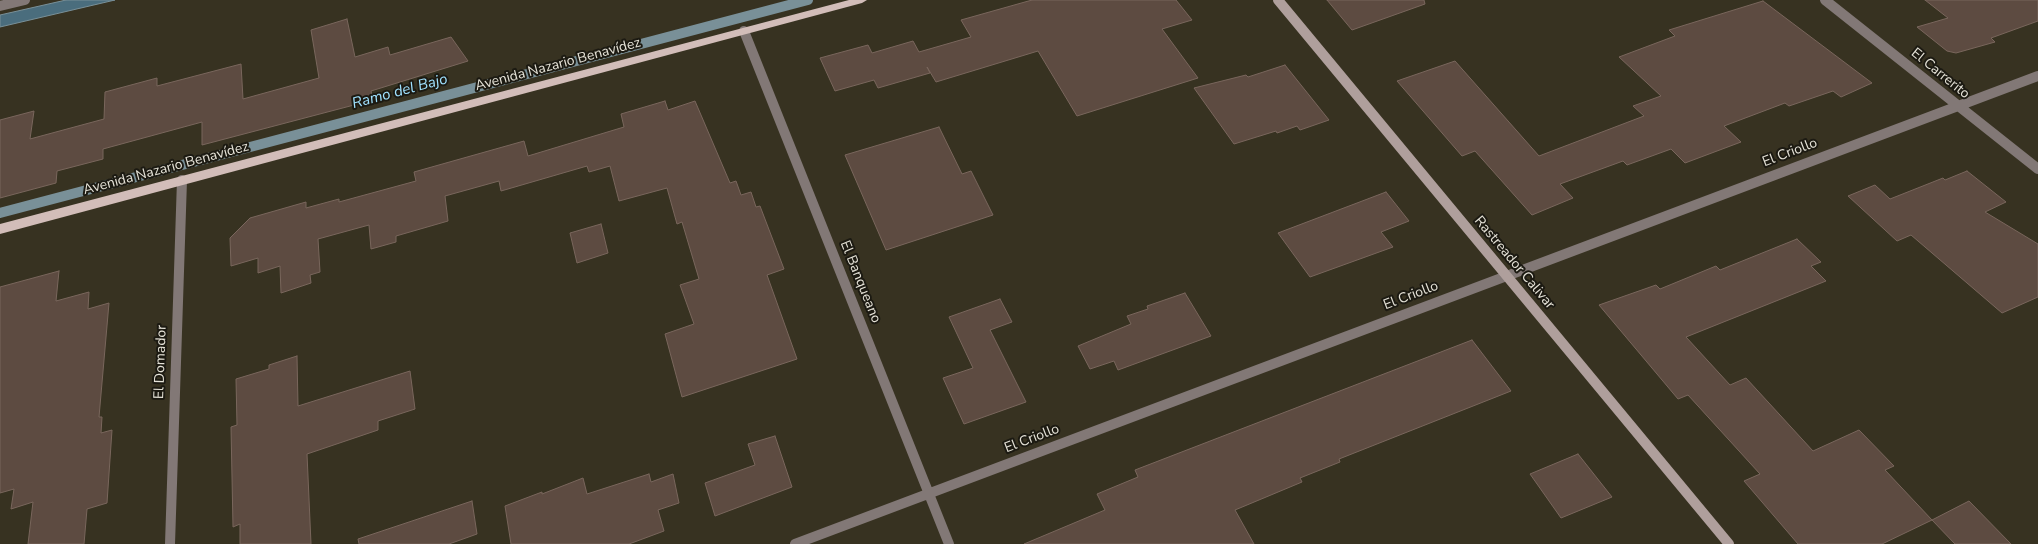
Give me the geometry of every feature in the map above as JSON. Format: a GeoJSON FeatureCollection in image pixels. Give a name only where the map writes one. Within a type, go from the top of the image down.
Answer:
{"type":"FeatureCollection","features":[{"type":"Feature","properties":{"kind":"main road","name":"Avenida Nazario Benavídez"},"geometry":{"type":"LineString","coordinates":[[0,229],[862,0]]}},
{"type":"Feature","properties":{"kind":"main road","name":"Rastreador Calivar"},"geometry":{"type":"LineString","coordinates":[[1278,0],[1729,544]]}},
{"type":"Feature","properties":{"kind":"street"},"geometry":{"type":"LineString","coordinates":[[0,6],[25,0]]}},
{"type":"Feature","properties":{"kind":"street","name":"El Carrerito"},"geometry":{"type":"LineString","coordinates":[[1825,0],[2038,169]]}},
{"type":"Feature","properties":{"kind":"street","name":"El Banqueano"},"geometry":{"type":"LineString","coordinates":[[744,31],[949,544]]}},
{"type":"Feature","properties":{"kind":"street","name":"El Criollo"},"geometry":{"type":"LineString","coordinates":[[795,544],[2038,76]]}},
{"type":"Feature","properties":{"kind":"street","name":"El Domador"},"geometry":{"type":"LineString","coordinates":[[170,544],[182,180]]}},
{"type":"Feature","properties":{"kind":"water"},"geometry":{"type":"Polygon","coordinates":[[[66,0],[115,0],[0,27],[0,15],[66,0]]]}},
{"type":"Feature","properties":{"kind":"building"},"geometry":{"type":"Polygon","coordinates":[[[1032,0],[1176,0],[1192,20],[1162,29],[1198,78],[1077,116],[1038,51],[936,82],[927,67],[930,73],[878,88],[874,80],[835,91],[820,58],[868,45],[872,53],[913,41],[919,52],[971,37],[961,20],[1032,0]]]}},
{"type":"Feature","properties":{"kind":"building"},"geometry":{"type":"Polygon","coordinates":[[[1327,0],[1424,0],[1425,4],[1352,30],[1327,0]]]}},
{"type":"Feature","properties":{"kind":"building"},"geometry":{"type":"Polygon","coordinates":[[[1925,0],[2038,0],[2038,21],[1991,38],[1995,42],[1956,53],[1947,51],[1917,27],[1948,18],[1925,0]]]}},
{"type":"Feature","properties":{"kind":"building"},"geometry":{"type":"Polygon","coordinates":[[[1763,1],[1872,83],[1841,97],[1833,91],[1789,106],[1785,103],[1724,126],[1741,142],[1685,163],[1671,149],[1627,165],[1623,161],[1560,184],[1573,198],[1532,215],[1475,151],[1462,156],[1397,81],[1455,61],[1539,156],[1644,116],[1633,106],[1661,96],[1619,57],[1675,36],[1669,30],[1763,1]]]}},
{"type":"Feature","properties":{"kind":"building"},"geometry":{"type":"Polygon","coordinates":[[[347,19],[355,57],[388,47],[390,55],[451,37],[468,61],[371,91],[373,100],[202,145],[202,122],[103,149],[103,159],[57,171],[56,183],[0,198],[0,120],[34,111],[30,139],[104,119],[105,92],[157,78],[157,86],[241,64],[243,99],[319,78],[311,30],[347,19]]]}},
{"type":"Feature","properties":{"kind":"building"},"geometry":{"type":"Polygon","coordinates":[[[1285,65],[1329,120],[1300,130],[1297,126],[1234,144],[1194,88],[1246,75],[1248,77],[1285,65]]]}},
{"type":"Feature","properties":{"kind":"building"},"geometry":{"type":"Polygon","coordinates":[[[665,101],[668,110],[695,101],[730,183],[736,181],[741,195],[751,192],[756,207],[760,206],[784,269],[767,275],[797,359],[682,397],[665,334],[694,324],[680,285],[699,279],[682,222],[677,224],[667,188],[619,201],[610,166],[589,172],[587,166],[501,191],[499,181],[445,196],[448,221],[396,236],[396,242],[371,249],[369,225],[318,239],[320,272],[310,275],[311,283],[281,293],[280,266],[258,273],[258,258],[231,266],[230,238],[250,218],[306,202],[306,208],[339,199],[339,202],[416,181],[414,172],[524,141],[528,156],[624,127],[621,114],[665,101]]]}},
{"type":"Feature","properties":{"kind":"building"},"geometry":{"type":"Polygon","coordinates":[[[939,127],[962,174],[971,171],[993,215],[886,250],[845,155],[939,127]]]}},
{"type":"Feature","properties":{"kind":"building"},"geometry":{"type":"Polygon","coordinates":[[[1967,171],[2006,202],[1985,212],[2038,244],[2038,297],[2002,313],[1911,235],[1897,241],[1848,196],[1875,185],[1890,199],[1943,178],[1945,180],[1967,171]]]}},
{"type":"Feature","properties":{"kind":"building"},"geometry":{"type":"Polygon","coordinates":[[[1386,192],[1409,221],[1381,232],[1393,247],[1310,277],[1278,233],[1386,192]]]}},
{"type":"Feature","properties":{"kind":"building"},"geometry":{"type":"Polygon","coordinates":[[[601,224],[608,253],[577,263],[570,233],[601,224]]]}},
{"type":"Feature","properties":{"kind":"building"},"geometry":{"type":"Polygon","coordinates":[[[1797,239],[1821,262],[1811,266],[1826,281],[1686,337],[1730,385],[1746,378],[1813,451],[1859,430],[1894,466],[1885,470],[1932,520],[1882,544],[1798,544],[1744,481],[1760,474],[1688,395],[1678,399],[1599,305],[1656,285],[1660,289],[1716,266],[1720,270],[1797,239]]]}},
{"type":"Feature","properties":{"kind":"building"},"geometry":{"type":"Polygon","coordinates":[[[59,271],[56,301],[89,292],[88,309],[109,303],[99,417],[102,417],[101,433],[112,430],[107,503],[87,509],[84,544],[28,544],[33,502],[11,509],[14,489],[0,493],[0,287],[59,271]]]}},
{"type":"Feature","properties":{"kind":"building"},"geometry":{"type":"Polygon","coordinates":[[[1185,293],[1211,336],[1118,370],[1114,361],[1090,369],[1078,346],[1131,324],[1127,316],[1148,309],[1147,306],[1185,293]]]}},
{"type":"Feature","properties":{"kind":"building"},"geometry":{"type":"Polygon","coordinates":[[[1000,299],[1012,322],[990,330],[1026,402],[964,424],[943,378],[973,368],[949,317],[1000,299]]]}},
{"type":"Feature","properties":{"kind":"building"},"geometry":{"type":"Polygon","coordinates":[[[1472,340],[1511,391],[1339,459],[1340,462],[1300,478],[1302,482],[1235,510],[1254,544],[1024,544],[1105,510],[1097,494],[1138,477],[1135,470],[1472,340]]]}},
{"type":"Feature","properties":{"kind":"building"},"geometry":{"type":"Polygon","coordinates":[[[297,356],[298,406],[410,371],[415,409],[378,421],[378,430],[307,454],[311,544],[240,544],[240,524],[233,527],[231,427],[237,425],[236,379],[269,369],[269,365],[297,356]]]}},
{"type":"Feature","properties":{"kind":"building"},"geometry":{"type":"Polygon","coordinates":[[[775,436],[792,487],[715,516],[705,483],[755,465],[748,444],[775,436]]]}},
{"type":"Feature","properties":{"kind":"building"},"geometry":{"type":"Polygon","coordinates":[[[1578,454],[1612,497],[1561,518],[1530,474],[1578,454]]]}},
{"type":"Feature","properties":{"kind":"building"},"geometry":{"type":"Polygon","coordinates":[[[649,474],[651,482],[673,474],[679,503],[658,510],[664,531],[629,544],[511,544],[505,506],[583,478],[587,494],[649,474]]]}},
{"type":"Feature","properties":{"kind":"building"},"geometry":{"type":"Polygon","coordinates":[[[472,501],[477,534],[449,544],[359,544],[358,539],[472,501]]]}},
{"type":"Feature","properties":{"kind":"building"},"geometry":{"type":"Polygon","coordinates":[[[1969,501],[2011,544],[1955,544],[1932,520],[1969,501]]]}},
{"type":"Feature","properties":{"kind":"waterway","name":"Ramo del Bajo"},"geometry":{"type":"LineString","coordinates":[[0,213],[808,0]]}}]}
